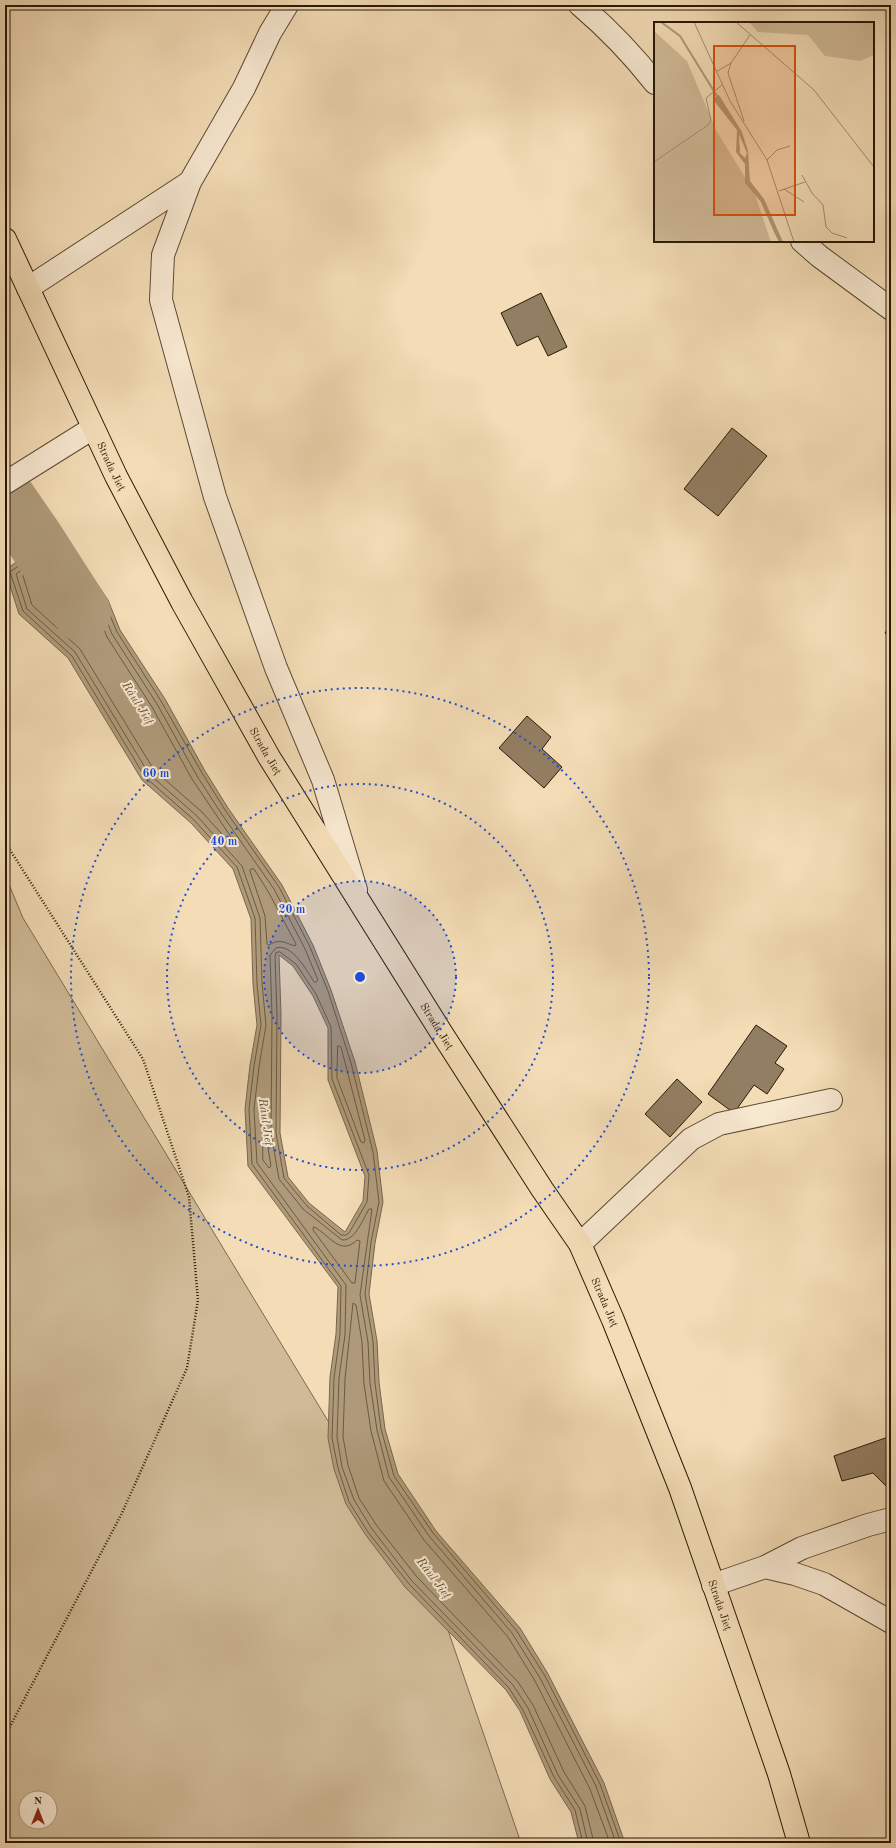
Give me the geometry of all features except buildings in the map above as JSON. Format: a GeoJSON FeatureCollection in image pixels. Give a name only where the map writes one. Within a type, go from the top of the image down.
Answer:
{"type":"FeatureCollection","features":[{"type":"Feature","properties":{"kind":"main road","name":"Strada Jieț"},"geometry":{"type":"LineString","coordinates":[[5,239],[116,476],[182,602],[269,757],[542,1189],[580,1244],[613,1320],[680,1488],[779,1774],[798,1843]]}},
{"type":"Feature","properties":{"kind":"street"},"geometry":{"type":"LineString","coordinates":[[287,5],[270,33],[244,88],[190,182],[163,255],[161,300],[215,497],[276,668],[323,780],[359,899]]}},
{"type":"Feature","properties":{"kind":"street"},"geometry":{"type":"LineString","coordinates":[[580,5],[606,28],[642,66],[654,82]]}},
{"type":"Feature","properties":{"kind":"street"},"geometry":{"type":"LineString","coordinates":[[28,288],[190,182]]}},
{"type":"Feature","properties":{"kind":"street"},"geometry":{"type":"LineString","coordinates":[[803,242],[819,256],[891,309]]}},
{"type":"Feature","properties":{"kind":"street"},"geometry":{"type":"LineString","coordinates":[[5,483],[93,428]]}},
{"type":"Feature","properties":{"kind":"street"},"geometry":{"type":"LineString","coordinates":[[580,1244],[692,1139],[719,1124],[831,1100]]}},
{"type":"Feature","properties":{"kind":"street"},"geometry":{"type":"LineString","coordinates":[[713,1585],[765,1567],[802,1548],[868,1525],[891,1519]]}},
{"type":"Feature","properties":{"kind":"street"},"geometry":{"type":"LineString","coordinates":[[765,1567],[795,1574],[824,1584],[891,1622]]}},
{"type":"Feature","properties":{"kind":"path"},"geometry":{"type":"LineString","coordinates":[[5,842],[143,1059],[189,1197],[198,1300],[187,1368],[122,1513],[5,1736]]}},
{"type":"Feature","properties":{"kind":"shaded area"},"geometry":{"type":"Polygon","coordinates":[[[5,875],[23,918],[439,1604],[521,1843],[5,1843],[5,875]]]}},
{"type":"Feature","properties":{"kind":"water"},"geometry":{"type":"Polygon","coordinates":[[[58,533],[83,563],[108,600],[120,630],[165,699],[205,771],[228,808],[282,885],[313,945],[331,990],[355,1062],[377,1151],[383,1202],[375,1243],[369,1294],[377,1341],[379,1382],[385,1429],[398,1474],[436,1531],[520,1628],[548,1674],[604,1783],[625,1843],[579,1843],[571,1812],[550,1779],[520,1711],[506,1690],[405,1587],[365,1534],[346,1504],[334,1469],[328,1438],[330,1377],[336,1334],[338,1287],[248,1166],[245,1109],[250,1065],[257,1025],[253,984],[251,919],[233,869],[191,823],[142,780],[68,658],[19,614],[5,570],[58,533]],[[279,955],[281,1015],[280,1133],[288,1177],[309,1203],[345,1232],[363,1201],[365,1176],[328,1080],[328,1028],[313,996],[293,966],[279,955]]]}},
{"type":"Feature","properties":{"kind":"waterway","name":"Râul Jieț"},"geometry":{"type":"LineString","coordinates":[[5,496],[82,613]]}}]}
